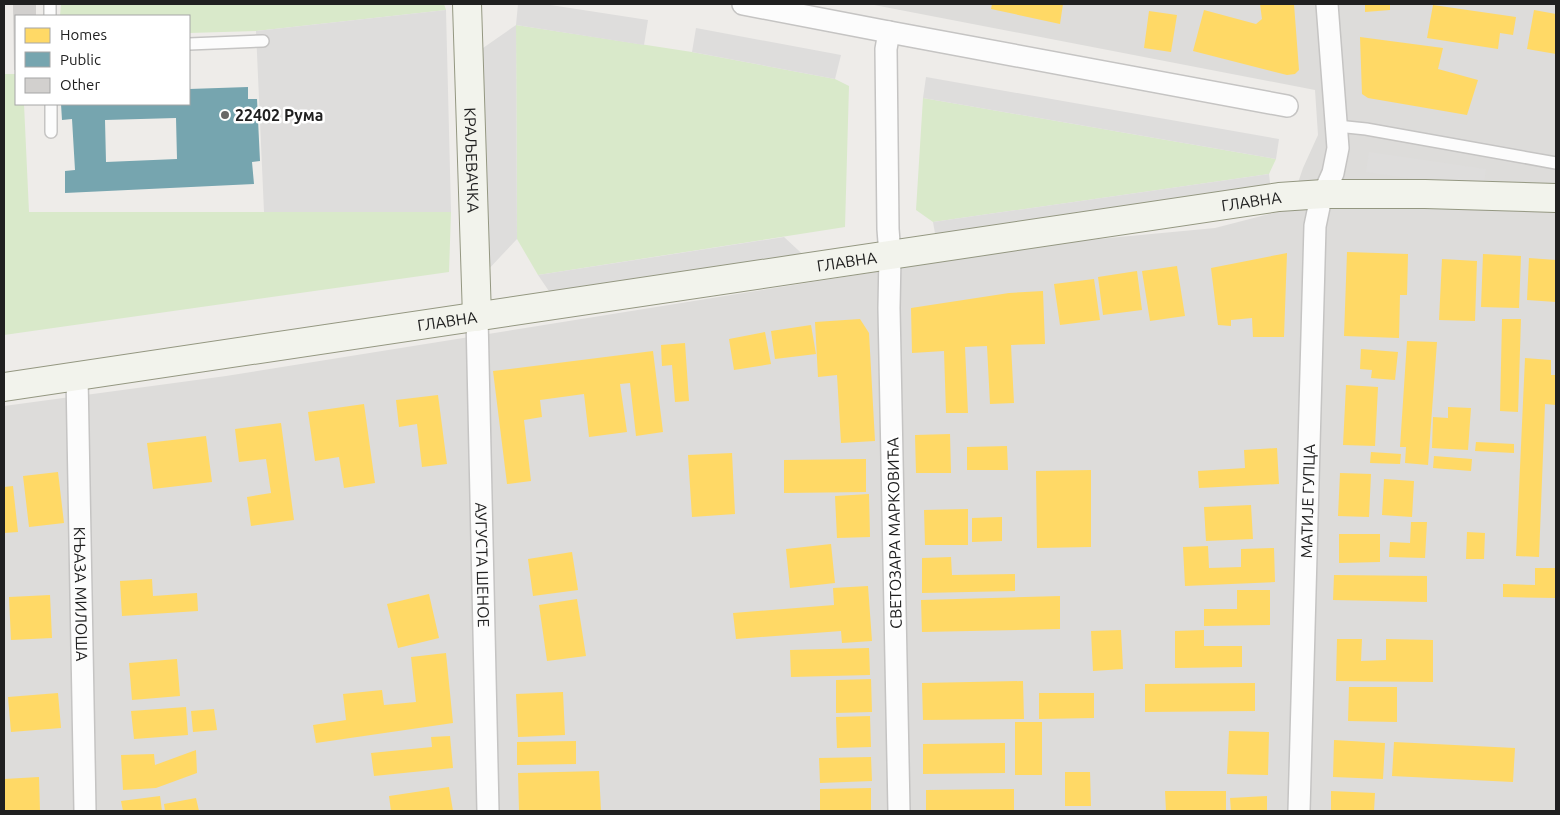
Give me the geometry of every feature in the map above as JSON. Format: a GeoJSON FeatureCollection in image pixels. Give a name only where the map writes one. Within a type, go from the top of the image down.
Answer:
{"type":"FeatureCollection","features":[{"type":"Feature","properties":{"kind":"main road","name":"КРАЉЕВАЧКА"},"geometry":{"type":"LineString","coordinates":[[467,4],[477,317]]}},
{"type":"Feature","properties":{"kind":"main road","name":"ГЛАВНА"},"geometry":{"type":"LineString","coordinates":[[4,387],[1270,198],[1324,194],[1425,194],[1556,198]]}},
{"type":"Feature","properties":{"kind":"street"},"geometry":{"type":"LineString","coordinates":[[743,4],[1287,106]]}},
{"type":"Feature","properties":{"kind":"street","name":"МАТИЈЕ ГУПЦА"},"geometry":{"type":"LineString","coordinates":[[1299,811],[1315,226],[1319,207],[1336,160],[1337,126],[1327,4]]}},
{"type":"Feature","properties":{"kind":"street","name":"ГЛАВНА"},"geometry":{"type":"LineString","coordinates":[[889,32],[886,49],[890,255]]}},
{"type":"Feature","properties":{"kind":"street","name":"СВЕТОЗАРА МАРКОВИЋА"},"geometry":{"type":"LineString","coordinates":[[890,255],[899,811]]}},
{"type":"Feature","properties":{"kind":"street","name":"АУГУСТА ШЕНОЕ"},"geometry":{"type":"LineString","coordinates":[[477,317],[488,811]]}},
{"type":"Feature","properties":{"kind":"street","name":"КЊАЗА МИЛОША"},"geometry":{"type":"LineString","coordinates":[[77,376],[85,811]]}},
{"type":"Feature","properties":{"kind":"lane"},"geometry":{"type":"LineString","coordinates":[[190,44],[263,42]]}},
{"type":"Feature","properties":{"kind":"lane"},"geometry":{"type":"LineString","coordinates":[[51,105],[51,132]]}},
{"type":"Feature","properties":{"kind":"lane"},"geometry":{"type":"LineString","coordinates":[[1337,126],[1366,129],[1556,163]]}},
{"type":"Feature","properties":{"kind":"shaded area"},"geometry":{"type":"Polygon","coordinates":[[[518,4],[544,4],[648,20],[644,45],[516,25],[518,4]]]}},
{"type":"Feature","properties":{"kind":"shaded area"},"geometry":{"type":"Polygon","coordinates":[[[869,4],[1556,4],[1556,811],[4,811],[4,406],[226,376],[1056,243],[1215,228],[1289,209],[1303,168],[1318,135],[1315,90],[869,4]]]}},
{"type":"Feature","properties":{"kind":"shaded area"},"geometry":{"type":"Polygon","coordinates":[[[446,10],[451,212],[264,212],[256,31],[446,10]]]}},
{"type":"Feature","properties":{"kind":"shaded area"},"geometry":{"type":"Polygon","coordinates":[[[516,25],[517,239],[485,273],[483,48],[516,25]]]}},
{"type":"Feature","properties":{"kind":"shaded area"},"geometry":{"type":"Polygon","coordinates":[[[696,28],[841,55],[835,79],[692,52],[696,28]]]}},
{"type":"Feature","properties":{"kind":"shaded area"},"geometry":{"type":"Polygon","coordinates":[[[926,77],[1279,139],[1276,159],[923,98],[926,77]]]}},
{"type":"Feature","properties":{"kind":"shaded area"},"geometry":{"type":"Polygon","coordinates":[[[1369,152],[1486,169],[1483,189],[1366,172],[1369,152]]]}},
{"type":"Feature","properties":{"kind":"shaded area"},"geometry":{"type":"Polygon","coordinates":[[[1269,174],[1271,192],[936,239],[933,222],[1269,174]]]}},
{"type":"Feature","properties":{"kind":"shaded area"},"geometry":{"type":"Polygon","coordinates":[[[784,237],[811,262],[555,300],[538,275],[784,237]]]}},
{"type":"Feature","properties":{"kind":"green space"},"geometry":{"type":"Polygon","coordinates":[[[61,4],[444,4],[446,10],[256,31],[190,33],[190,15],[60,15],[61,4]]]}},
{"type":"Feature","properties":{"kind":"green space"},"geometry":{"type":"Polygon","coordinates":[[[516,25],[692,52],[835,79],[849,86],[845,227],[538,275],[517,239],[516,25]]]}},
{"type":"Feature","properties":{"kind":"green space"},"geometry":{"type":"Polygon","coordinates":[[[4,74],[15,74],[15,105],[24,105],[29,212],[451,212],[449,272],[4,335],[4,74]]]}},
{"type":"Feature","properties":{"kind":"green space"},"geometry":{"type":"Polygon","coordinates":[[[923,98],[1276,159],[1269,174],[933,222],[916,210],[923,98]]]}},
{"type":"Feature","properties":{"kind":"building: Homes"},"geometry":{"type":"Polygon","coordinates":[[[992,4],[1063,4],[1060,24],[991,9],[992,4]]]}},
{"type":"Feature","properties":{"kind":"building: Homes"},"geometry":{"type":"Polygon","coordinates":[[[1260,4],[1294,4],[1299,70],[1295,74],[1287,75],[1193,51],[1204,10],[1256,24],[1262,19],[1260,4]]]}},
{"type":"Feature","properties":{"kind":"building: Homes"},"geometry":{"type":"Polygon","coordinates":[[[1365,4],[1390,4],[1390,10],[1365,12],[1365,4]]]}},
{"type":"Feature","properties":{"kind":"building: Homes"},"geometry":{"type":"Polygon","coordinates":[[[1433,5],[1516,17],[1513,35],[1500,33],[1498,49],[1427,38],[1433,5]]]}},
{"type":"Feature","properties":{"kind":"building: Homes"},"geometry":{"type":"Polygon","coordinates":[[[1534,10],[1556,14],[1556,54],[1527,49],[1534,10]]]}},
{"type":"Feature","properties":{"kind":"building: Homes"},"geometry":{"type":"Polygon","coordinates":[[[1149,11],[1177,15],[1171,52],[1144,48],[1149,11]]]}},
{"type":"Feature","properties":{"kind":"building: Homes"},"geometry":{"type":"Polygon","coordinates":[[[1360,37],[1443,48],[1438,69],[1478,80],[1467,115],[1368,98],[1362,94],[1360,37]]]}},
{"type":"Feature","properties":{"kind":"building: Homes"},"geometry":{"type":"Polygon","coordinates":[[[1347,252],[1408,254],[1407,295],[1400,295],[1399,338],[1344,336],[1347,252]]]}},
{"type":"Feature","properties":{"kind":"building: Homes"},"geometry":{"type":"Polygon","coordinates":[[[1287,253],[1284,337],[1253,337],[1252,318],[1231,320],[1231,326],[1218,325],[1211,268],[1287,253]]]}},
{"type":"Feature","properties":{"kind":"building: Homes"},"geometry":{"type":"Polygon","coordinates":[[[1483,254],[1521,256],[1519,308],[1481,307],[1483,254]]]}},
{"type":"Feature","properties":{"kind":"building: Homes"},"geometry":{"type":"Polygon","coordinates":[[[1529,258],[1556,260],[1556,302],[1527,300],[1529,258]]]}},
{"type":"Feature","properties":{"kind":"building: Homes"},"geometry":{"type":"Polygon","coordinates":[[[1442,259],[1477,261],[1475,321],[1439,320],[1442,259]]]}},
{"type":"Feature","properties":{"kind":"building: Homes"},"geometry":{"type":"Polygon","coordinates":[[[1177,266],[1185,316],[1150,321],[1142,271],[1177,266]]]}},
{"type":"Feature","properties":{"kind":"building: Homes"},"geometry":{"type":"Polygon","coordinates":[[[1137,271],[1142,310],[1103,315],[1098,277],[1137,271]]]}},
{"type":"Feature","properties":{"kind":"building: Homes"},"geometry":{"type":"Polygon","coordinates":[[[1094,279],[1100,320],[1060,325],[1054,284],[1094,279]]]}},
{"type":"Feature","properties":{"kind":"building: Homes"},"geometry":{"type":"Polygon","coordinates":[[[1043,291],[1045,344],[1011,345],[1014,403],[990,404],[987,346],[965,347],[968,413],[946,413],[944,351],[912,353],[911,308],[1009,293],[1043,291]]]}},
{"type":"Feature","properties":{"kind":"building: Homes"},"geometry":{"type":"Polygon","coordinates":[[[860,319],[869,333],[875,441],[841,443],[837,375],[818,377],[815,322],[860,319]]]}},
{"type":"Feature","properties":{"kind":"building: Homes"},"geometry":{"type":"Polygon","coordinates":[[[1502,319],[1521,319],[1518,412],[1500,411],[1502,319]]]}},
{"type":"Feature","properties":{"kind":"building: Homes"},"geometry":{"type":"Polygon","coordinates":[[[811,325],[816,354],[775,359],[771,331],[811,325]]]}},
{"type":"Feature","properties":{"kind":"building: Homes"},"geometry":{"type":"Polygon","coordinates":[[[765,332],[771,364],[734,370],[729,339],[765,332]]]}},
{"type":"Feature","properties":{"kind":"building: Homes"},"geometry":{"type":"Polygon","coordinates":[[[1407,341],[1437,342],[1428,465],[1405,463],[1406,447],[1400,447],[1407,341]]]}},
{"type":"Feature","properties":{"kind":"building: Homes"},"geometry":{"type":"Polygon","coordinates":[[[685,343],[689,401],[675,402],[672,365],[662,366],[661,345],[685,343]]]}},
{"type":"Feature","properties":{"kind":"building: Homes"},"geometry":{"type":"Polygon","coordinates":[[[1361,349],[1398,352],[1395,380],[1371,378],[1372,370],[1360,369],[1361,349]]]}},
{"type":"Feature","properties":{"kind":"building: Homes"},"geometry":{"type":"Polygon","coordinates":[[[653,351],[663,432],[636,436],[630,383],[620,384],[627,432],[589,437],[584,394],[540,400],[542,417],[524,420],[531,481],[507,484],[493,371],[653,351]]]}},
{"type":"Feature","properties":{"kind":"building: Homes"},"geometry":{"type":"Polygon","coordinates":[[[1525,358],[1551,360],[1551,375],[1556,375],[1556,405],[1545,404],[1539,557],[1516,556],[1525,358]]]}},
{"type":"Feature","properties":{"kind":"building: Homes"},"geometry":{"type":"Polygon","coordinates":[[[1346,385],[1378,387],[1375,446],[1343,445],[1346,385]]]}},
{"type":"Feature","properties":{"kind":"building: Homes"},"geometry":{"type":"Polygon","coordinates":[[[438,395],[447,464],[422,467],[417,424],[399,427],[396,400],[438,395]]]}},
{"type":"Feature","properties":{"kind":"building: Homes"},"geometry":{"type":"Polygon","coordinates":[[[364,404],[375,483],[344,488],[339,457],[315,461],[308,412],[364,404]]]}},
{"type":"Feature","properties":{"kind":"building: Homes"},"geometry":{"type":"Polygon","coordinates":[[[1448,407],[1471,408],[1468,450],[1432,448],[1433,417],[1448,418],[1448,407]]]}},
{"type":"Feature","properties":{"kind":"building: Homes"},"geometry":{"type":"Polygon","coordinates":[[[281,423],[294,520],[251,526],[247,497],[271,493],[266,459],[239,462],[235,429],[281,423]]]}},
{"type":"Feature","properties":{"kind":"building: Homes"},"geometry":{"type":"Polygon","coordinates":[[[950,434],[951,473],[916,473],[915,435],[950,434]]]}},
{"type":"Feature","properties":{"kind":"building: Homes"},"geometry":{"type":"Polygon","coordinates":[[[206,436],[212,482],[153,489],[147,443],[206,436]]]}},
{"type":"Feature","properties":{"kind":"building: Homes"},"geometry":{"type":"Polygon","coordinates":[[[1476,442],[1514,444],[1514,453],[1475,451],[1476,442]]]}},
{"type":"Feature","properties":{"kind":"building: Homes"},"geometry":{"type":"Polygon","coordinates":[[[1007,446],[1008,470],[967,470],[967,447],[1007,446]]]}},
{"type":"Feature","properties":{"kind":"building: Homes"},"geometry":{"type":"Polygon","coordinates":[[[1277,448],[1279,484],[1199,488],[1198,471],[1245,468],[1244,450],[1277,448]]]}},
{"type":"Feature","properties":{"kind":"building: Homes"},"geometry":{"type":"Polygon","coordinates":[[[1371,452],[1401,454],[1400,464],[1370,463],[1371,452]]]}},
{"type":"Feature","properties":{"kind":"building: Homes"},"geometry":{"type":"Polygon","coordinates":[[[732,453],[735,514],[692,517],[688,455],[732,453]]]}},
{"type":"Feature","properties":{"kind":"building: Homes"},"geometry":{"type":"Polygon","coordinates":[[[1434,456],[1472,459],[1471,471],[1433,468],[1434,456]]]}},
{"type":"Feature","properties":{"kind":"building: Homes"},"geometry":{"type":"Polygon","coordinates":[[[866,459],[866,492],[784,493],[784,460],[866,459]]]}},
{"type":"Feature","properties":{"kind":"building: Homes"},"geometry":{"type":"Polygon","coordinates":[[[1091,470],[1091,547],[1037,548],[1036,471],[1091,470]]]}},
{"type":"Feature","properties":{"kind":"building: Homes"},"geometry":{"type":"Polygon","coordinates":[[[58,472],[64,523],[29,527],[23,476],[58,472]]]}},
{"type":"Feature","properties":{"kind":"building: Homes"},"geometry":{"type":"Polygon","coordinates":[[[1340,473],[1371,474],[1369,517],[1338,516],[1340,473]]]}},
{"type":"Feature","properties":{"kind":"building: Homes"},"geometry":{"type":"Polygon","coordinates":[[[1384,479],[1414,481],[1412,517],[1382,515],[1384,479]]]}},
{"type":"Feature","properties":{"kind":"building: Homes"},"geometry":{"type":"Polygon","coordinates":[[[13,486],[18,532],[4,533],[4,487],[13,486]]]}},
{"type":"Feature","properties":{"kind":"building: Homes"},"geometry":{"type":"Polygon","coordinates":[[[869,494],[870,537],[837,538],[835,496],[869,494]]]}},
{"type":"Feature","properties":{"kind":"building: Homes"},"geometry":{"type":"Polygon","coordinates":[[[1251,505],[1253,539],[1206,541],[1204,507],[1251,505]]]}},
{"type":"Feature","properties":{"kind":"building: Homes"},"geometry":{"type":"Polygon","coordinates":[[[968,509],[968,545],[925,545],[924,510],[968,509]]]}},
{"type":"Feature","properties":{"kind":"building: Homes"},"geometry":{"type":"Polygon","coordinates":[[[1002,517],[1002,541],[972,542],[972,518],[1002,517]]]}},
{"type":"Feature","properties":{"kind":"building: Homes"},"geometry":{"type":"Polygon","coordinates":[[[1411,522],[1427,522],[1425,558],[1389,557],[1390,542],[1410,543],[1411,522]]]}},
{"type":"Feature","properties":{"kind":"building: Homes"},"geometry":{"type":"Polygon","coordinates":[[[1467,532],[1485,533],[1484,559],[1466,559],[1467,532]]]}},
{"type":"Feature","properties":{"kind":"building: Homes"},"geometry":{"type":"Polygon","coordinates":[[[1339,534],[1380,534],[1380,562],[1339,563],[1339,534]]]}},
{"type":"Feature","properties":{"kind":"building: Homes"},"geometry":{"type":"Polygon","coordinates":[[[831,544],[835,583],[790,588],[786,549],[831,544]]]}},
{"type":"Feature","properties":{"kind":"building: Homes"},"geometry":{"type":"Polygon","coordinates":[[[1208,546],[1209,568],[1241,567],[1241,549],[1274,548],[1275,582],[1185,586],[1183,547],[1208,546]]]}},
{"type":"Feature","properties":{"kind":"building: Homes"},"geometry":{"type":"Polygon","coordinates":[[[572,552],[578,590],[533,596],[528,559],[572,552]]]}},
{"type":"Feature","properties":{"kind":"building: Homes"},"geometry":{"type":"Polygon","coordinates":[[[951,557],[952,575],[1015,574],[1015,591],[922,593],[922,558],[951,557]]]}},
{"type":"Feature","properties":{"kind":"building: Homes"},"geometry":{"type":"Polygon","coordinates":[[[1535,568],[1556,568],[1556,598],[1503,597],[1503,584],[1535,585],[1535,568]]]}},
{"type":"Feature","properties":{"kind":"building: Homes"},"geometry":{"type":"Polygon","coordinates":[[[1334,575],[1427,576],[1427,602],[1333,600],[1334,575]]]}},
{"type":"Feature","properties":{"kind":"building: Homes"},"geometry":{"type":"Polygon","coordinates":[[[152,579],[153,596],[197,593],[198,611],[122,616],[120,581],[152,579]]]}},
{"type":"Feature","properties":{"kind":"building: Homes"},"geometry":{"type":"Polygon","coordinates":[[[868,586],[872,641],[842,643],[841,631],[736,639],[733,613],[834,605],[833,588],[868,586]]]}},
{"type":"Feature","properties":{"kind":"building: Homes"},"geometry":{"type":"Polygon","coordinates":[[[1237,590],[1270,590],[1270,625],[1204,626],[1204,609],[1237,609],[1237,590]]]}},
{"type":"Feature","properties":{"kind":"building: Homes"},"geometry":{"type":"Polygon","coordinates":[[[429,594],[439,638],[398,648],[387,604],[429,594]]]}},
{"type":"Feature","properties":{"kind":"building: Homes"},"geometry":{"type":"Polygon","coordinates":[[[50,595],[52,638],[11,640],[9,597],[50,595]]]}},
{"type":"Feature","properties":{"kind":"building: Homes"},"geometry":{"type":"Polygon","coordinates":[[[1060,596],[1060,629],[922,632],[921,600],[1060,596]]]}},
{"type":"Feature","properties":{"kind":"building: Homes"},"geometry":{"type":"Polygon","coordinates":[[[577,599],[586,656],[547,661],[539,605],[577,599]]]}},
{"type":"Feature","properties":{"kind":"building: Homes"},"geometry":{"type":"Polygon","coordinates":[[[1121,630],[1123,669],[1093,671],[1091,631],[1121,630]]]}},
{"type":"Feature","properties":{"kind":"building: Homes"},"geometry":{"type":"Polygon","coordinates":[[[1204,630],[1204,646],[1242,646],[1242,667],[1175,668],[1175,631],[1204,630]]]}},
{"type":"Feature","properties":{"kind":"building: Homes"},"geometry":{"type":"Polygon","coordinates":[[[1337,639],[1362,639],[1361,661],[1386,660],[1386,639],[1433,640],[1433,682],[1336,681],[1337,639]]]}},
{"type":"Feature","properties":{"kind":"building: Homes"},"geometry":{"type":"Polygon","coordinates":[[[869,648],[870,675],[791,677],[790,650],[869,648]]]}},
{"type":"Feature","properties":{"kind":"building: Homes"},"geometry":{"type":"Polygon","coordinates":[[[446,653],[453,723],[316,743],[313,725],[346,720],[343,694],[382,690],[384,705],[416,702],[411,657],[446,653]]]}},
{"type":"Feature","properties":{"kind":"building: Homes"},"geometry":{"type":"Polygon","coordinates":[[[177,659],[180,696],[132,700],[129,663],[177,659]]]}},
{"type":"Feature","properties":{"kind":"building: Homes"},"geometry":{"type":"Polygon","coordinates":[[[871,679],[872,712],[836,713],[836,680],[871,679]]]}},
{"type":"Feature","properties":{"kind":"building: Homes"},"geometry":{"type":"Polygon","coordinates":[[[1023,681],[1024,719],[923,720],[922,683],[1023,681]]]}},
{"type":"Feature","properties":{"kind":"building: Homes"},"geometry":{"type":"Polygon","coordinates":[[[1255,683],[1255,711],[1145,712],[1145,684],[1255,683]]]}},
{"type":"Feature","properties":{"kind":"building: Homes"},"geometry":{"type":"Polygon","coordinates":[[[1349,687],[1397,687],[1397,722],[1348,721],[1349,687]]]}},
{"type":"Feature","properties":{"kind":"building: Homes"},"geometry":{"type":"Polygon","coordinates":[[[563,692],[565,735],[518,737],[516,694],[563,692]]]}},
{"type":"Feature","properties":{"kind":"building: Homes"},"geometry":{"type":"Polygon","coordinates":[[[58,693],[61,728],[11,732],[8,697],[58,693]]]}},
{"type":"Feature","properties":{"kind":"building: Homes"},"geometry":{"type":"Polygon","coordinates":[[[1039,693],[1094,693],[1094,718],[1039,719],[1039,693]]]}},
{"type":"Feature","properties":{"kind":"building: Homes"},"geometry":{"type":"Polygon","coordinates":[[[186,707],[188,735],[134,739],[131,711],[186,707]]]}},
{"type":"Feature","properties":{"kind":"building: Homes"},"geometry":{"type":"Polygon","coordinates":[[[214,709],[217,730],[193,732],[191,711],[214,709]]]}},
{"type":"Feature","properties":{"kind":"building: Homes"},"geometry":{"type":"Polygon","coordinates":[[[870,716],[871,747],[837,748],[836,717],[870,716]]]}},
{"type":"Feature","properties":{"kind":"building: Homes"},"geometry":{"type":"Polygon","coordinates":[[[1015,722],[1042,722],[1042,775],[1015,775],[1015,722]]]}},
{"type":"Feature","properties":{"kind":"building: Homes"},"geometry":{"type":"Polygon","coordinates":[[[1229,731],[1269,732],[1268,775],[1227,774],[1229,731]]]}},
{"type":"Feature","properties":{"kind":"building: Homes"},"geometry":{"type":"Polygon","coordinates":[[[450,736],[453,768],[374,776],[371,753],[432,747],[431,737],[450,736]]]}},
{"type":"Feature","properties":{"kind":"building: Homes"},"geometry":{"type":"Polygon","coordinates":[[[1334,740],[1385,743],[1383,779],[1333,777],[1334,740]]]}},
{"type":"Feature","properties":{"kind":"building: Homes"},"geometry":{"type":"Polygon","coordinates":[[[576,741],[576,764],[517,765],[517,742],[576,741]]]}},
{"type":"Feature","properties":{"kind":"building: Homes"},"geometry":{"type":"Polygon","coordinates":[[[1394,742],[1515,748],[1513,782],[1392,776],[1394,742]]]}},
{"type":"Feature","properties":{"kind":"building: Homes"},"geometry":{"type":"Polygon","coordinates":[[[1005,743],[1005,773],[923,774],[923,744],[1005,743]]]}},
{"type":"Feature","properties":{"kind":"building: Homes"},"geometry":{"type":"Polygon","coordinates":[[[196,750],[197,773],[156,788],[123,790],[121,755],[154,754],[155,765],[196,750]]]}},
{"type":"Feature","properties":{"kind":"building: Homes"},"geometry":{"type":"Polygon","coordinates":[[[871,757],[872,781],[820,783],[819,758],[871,757]]]}},
{"type":"Feature","properties":{"kind":"building: Homes"},"geometry":{"type":"Polygon","coordinates":[[[599,771],[601,811],[519,811],[518,773],[599,771]]]}},
{"type":"Feature","properties":{"kind":"building: Homes"},"geometry":{"type":"Polygon","coordinates":[[[1065,772],[1090,772],[1091,806],[1065,806],[1065,772]]]}},
{"type":"Feature","properties":{"kind":"building: Homes"},"geometry":{"type":"Polygon","coordinates":[[[39,777],[40,811],[4,811],[4,779],[39,777]]]}},
{"type":"Feature","properties":{"kind":"building: Homes"},"geometry":{"type":"Polygon","coordinates":[[[449,787],[453,811],[391,811],[389,796],[449,787]]]}},
{"type":"Feature","properties":{"kind":"building: Homes"},"geometry":{"type":"Polygon","coordinates":[[[871,788],[871,811],[820,811],[820,789],[871,788]]]}},
{"type":"Feature","properties":{"kind":"building: Homes"},"geometry":{"type":"Polygon","coordinates":[[[1014,789],[1014,811],[926,811],[926,790],[1014,789]]]}},
{"type":"Feature","properties":{"kind":"building: Homes"},"geometry":{"type":"Polygon","coordinates":[[[1165,791],[1226,791],[1226,811],[1166,811],[1165,791]]]}},
{"type":"Feature","properties":{"kind":"building: Homes"},"geometry":{"type":"Polygon","coordinates":[[[1331,791],[1375,793],[1374,811],[1331,811],[1331,791]]]}},
{"type":"Feature","properties":{"kind":"building: Homes"},"geometry":{"type":"Polygon","coordinates":[[[160,796],[162,811],[123,811],[121,801],[160,796]]]}},
{"type":"Feature","properties":{"kind":"building: Homes"},"geometry":{"type":"Polygon","coordinates":[[[1267,796],[1267,811],[1231,811],[1230,798],[1267,796]]]}},
{"type":"Feature","properties":{"kind":"building: Homes"},"geometry":{"type":"Polygon","coordinates":[[[196,798],[199,811],[165,811],[164,804],[196,798]]]}},
{"type":"Feature","properties":{"kind":"building: Public"},"geometry":{"type":"Polygon","coordinates":[[[248,87],[248,99],[257,99],[260,161],[252,162],[254,184],[65,193],[65,171],[75,170],[72,119],[62,120],[61,105],[190,105],[190,89],[248,87]],[[176,118],[105,120],[106,162],[177,159],[176,118]]]}},
{"type":"Feature","properties":{"kind":"building: Other"},"geometry":{"type":"Polygon","coordinates":[[[13,4],[36,4],[36,15],[15,15],[14,70],[13,4]]]}},
{"type":"Feature","properties":{"kind":"place","name":"22402 Рума"},"geometry":{"type":"Point","coordinates":[225,115]}}]}
